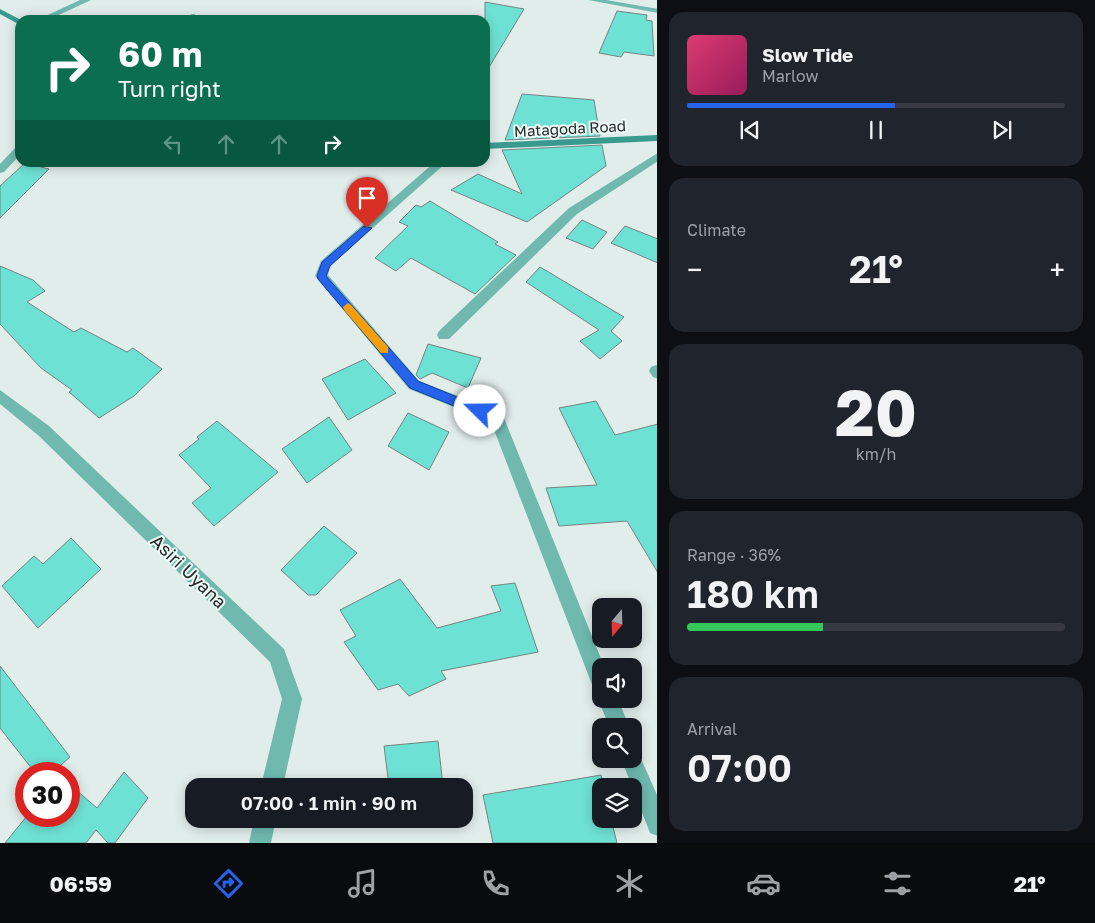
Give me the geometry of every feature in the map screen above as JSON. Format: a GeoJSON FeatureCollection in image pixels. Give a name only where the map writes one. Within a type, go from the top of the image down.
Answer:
{"type":"FeatureCollection","features":[{"type":"Feature","properties":{"kind":"street"},"geometry":{"type":"LineString","coordinates":[[52,15],[87,0]]}},
{"type":"Feature","properties":{"kind":"street"},"geometry":{"type":"LineString","coordinates":[[592,0],[657,11]]}},
{"type":"Feature","properties":{"kind":"street"},"geometry":{"type":"LineString","coordinates":[[0,11],[15,20]]}},
{"type":"Feature","properties":{"kind":"street","name":"Matagoda Road"},"geometry":{"type":"LineString","coordinates":[[490,146],[657,138]]}},
{"type":"Feature","properties":{"kind":"street"},"geometry":{"type":"LineString","coordinates":[[0,170],[4,157]]}},
{"type":"Feature","properties":{"kind":"street"},"geometry":{"type":"LineString","coordinates":[[444,335],[573,211],[657,157]]}},
{"type":"Feature","properties":{"kind":"street"},"geometry":{"type":"LineString","coordinates":[[436,167],[325,264],[321,276],[414,385],[497,418],[592,659]]}},
{"type":"Feature","properties":{"kind":"street","name":"Asiri Uyana"},"geometry":{"type":"LineString","coordinates":[[0,396],[44,431],[277,656],[292,699],[274,778]]}},
{"type":"Feature","properties":{"kind":"street"},"geometry":{"type":"LineString","coordinates":[[635,768],[657,823]]}},
{"type":"Feature","properties":{"kind":"street"},"geometry":{"type":"LineString","coordinates":[[260,843],[263,828]]}},
{"type":"Feature","properties":{"kind":"building"},"geometry":{"type":"Polygon","coordinates":[[[485,2],[524,9],[490,66],[490,15],[485,15],[485,2]]]}},
{"type":"Feature","properties":{"kind":"building"},"geometry":{"type":"Polygon","coordinates":[[[617,11],[647,15],[646,20],[652,21],[654,56],[624,52],[621,57],[599,53],[617,11]]]}},
{"type":"Feature","properties":{"kind":"building"},"geometry":{"type":"Polygon","coordinates":[[[522,94],[594,100],[600,136],[505,140],[522,94]]]}},
{"type":"Feature","properties":{"kind":"building"},"geometry":{"type":"Polygon","coordinates":[[[602,145],[606,166],[527,222],[451,190],[478,174],[522,194],[502,150],[602,145]]]}},
{"type":"Feature","properties":{"kind":"building"},"geometry":{"type":"Polygon","coordinates":[[[21,167],[49,169],[0,218],[0,186],[21,167]]]}},
{"type":"Feature","properties":{"kind":"building"},"geometry":{"type":"Polygon","coordinates":[[[430,201],[498,242],[495,244],[516,255],[475,294],[411,258],[396,271],[375,258],[408,226],[399,222],[416,205],[421,207],[430,201]]]}},
{"type":"Feature","properties":{"kind":"building"},"geometry":{"type":"Polygon","coordinates":[[[582,220],[607,232],[593,249],[566,238],[582,220]]]}},
{"type":"Feature","properties":{"kind":"building"},"geometry":{"type":"Polygon","coordinates":[[[625,226],[657,239],[657,263],[611,243],[625,226]]]}},
{"type":"Feature","properties":{"kind":"building"},"geometry":{"type":"Polygon","coordinates":[[[0,266],[33,280],[45,291],[27,302],[74,332],[81,328],[127,352],[133,348],[162,369],[134,396],[99,418],[69,392],[72,390],[41,368],[0,324],[0,266]]]}},
{"type":"Feature","properties":{"kind":"building"},"geometry":{"type":"Polygon","coordinates":[[[540,267],[624,317],[611,331],[622,341],[600,359],[580,341],[599,330],[526,282],[540,267]]]}},
{"type":"Feature","properties":{"kind":"building"},"geometry":{"type":"Polygon","coordinates":[[[428,344],[481,358],[468,388],[432,373],[420,379],[416,375],[428,344]]]}},
{"type":"Feature","properties":{"kind":"building"},"geometry":{"type":"Polygon","coordinates":[[[365,359],[396,393],[348,420],[322,379],[365,359]]]}},
{"type":"Feature","properties":{"kind":"building"},"geometry":{"type":"Polygon","coordinates":[[[596,401],[615,435],[657,424],[657,571],[627,521],[559,526],[546,488],[597,485],[559,408],[596,401]]]}},
{"type":"Feature","properties":{"kind":"building"},"geometry":{"type":"Polygon","coordinates":[[[408,413],[449,432],[429,470],[388,446],[408,413]]]}},
{"type":"Feature","properties":{"kind":"building"},"geometry":{"type":"Polygon","coordinates":[[[329,417],[352,450],[307,483],[282,449],[329,417]]]}},
{"type":"Feature","properties":{"kind":"building"},"geometry":{"type":"Polygon","coordinates":[[[217,421],[278,472],[214,526],[192,503],[211,488],[179,455],[217,421]]]}},
{"type":"Feature","properties":{"kind":"building"},"geometry":{"type":"Polygon","coordinates":[[[324,526],[357,553],[316,595],[308,595],[281,570],[324,526]]]}},
{"type":"Feature","properties":{"kind":"building"},"geometry":{"type":"Polygon","coordinates":[[[71,538],[101,569],[38,628],[2,586],[34,556],[43,564],[71,538]]]}},
{"type":"Feature","properties":{"kind":"building"},"geometry":{"type":"Polygon","coordinates":[[[400,579],[437,628],[501,611],[491,586],[515,583],[538,652],[441,671],[446,679],[409,696],[398,684],[378,690],[344,642],[356,636],[340,610],[400,579]]]}},
{"type":"Feature","properties":{"kind":"building"},"geometry":{"type":"Polygon","coordinates":[[[0,666],[70,757],[64,762],[27,762],[0,728],[0,666]]]}},
{"type":"Feature","properties":{"kind":"building"},"geometry":{"type":"Polygon","coordinates":[[[438,741],[442,778],[388,778],[384,746],[438,741]]]}},
{"type":"Feature","properties":{"kind":"building"},"geometry":{"type":"Polygon","coordinates":[[[124,772],[148,798],[115,843],[108,843],[96,830],[86,843],[5,843],[18,827],[80,827],[80,793],[97,808],[124,772]]]}},
{"type":"Feature","properties":{"kind":"building"},"geometry":{"type":"Polygon","coordinates":[[[601,775],[602,778],[592,778],[592,828],[613,828],[617,843],[493,843],[483,795],[601,775]]]}},
{"type":"Feature","properties":{"kind":"slow traffic"},"geometry":{"type":"LineString","coordinates":[[348,307],[384,350]]}},
{"type":"Feature","properties":{"kind":"route"},"geometry":{"type":"LineString","coordinates":[[367,228],[325,264],[321,276],[414,385],[480,411]]}}]}
